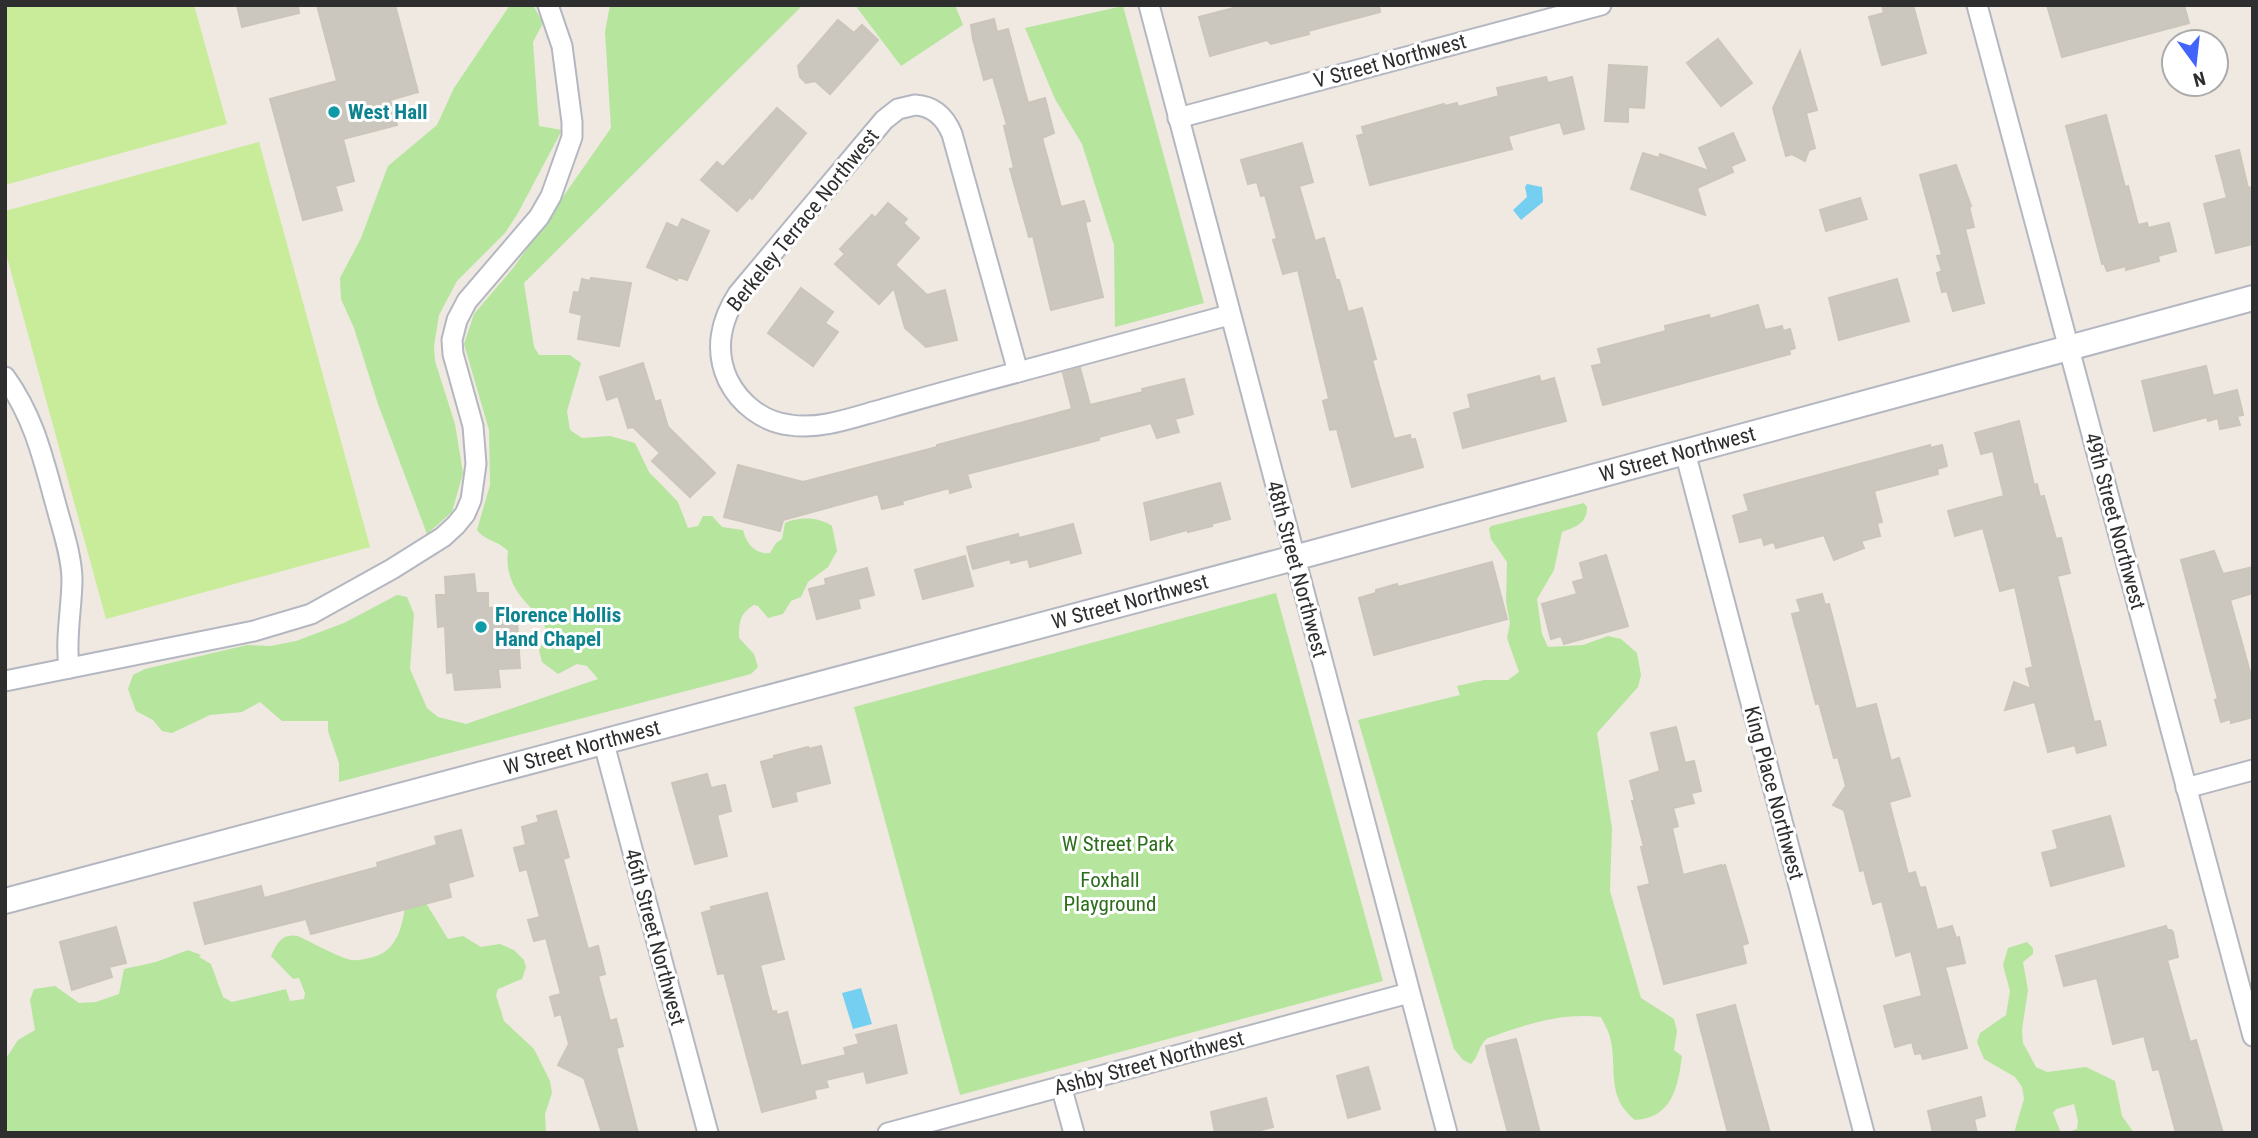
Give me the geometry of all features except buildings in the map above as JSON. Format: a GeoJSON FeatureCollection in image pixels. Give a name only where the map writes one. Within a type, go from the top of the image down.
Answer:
{"type":"FeatureCollection","features":[{"type":"Feature","properties":{"kind":"street"},"geometry":{"type":"LineString","coordinates":[[5,681],[254,631],[311,614],[443,537],[465,514],[475,482],[476,445],[468,404],[453,354],[452,340],[457,320],[467,301],[539,217],[551,196],[572,137],[562,46],[548,5]]}},
{"type":"Feature","properties":{"kind":"street","name":"48th Street Northwest"},"geometry":{"type":"LineString","coordinates":[[1149,5],[1447,1133]]}},
{"type":"Feature","properties":{"kind":"street","name":"V Street Northwest"},"geometry":{"type":"LineString","coordinates":[[1178,118],[1601,5]]}},
{"type":"Feature","properties":{"kind":"street","name":"49th Street Northwest"},"geometry":{"type":"LineString","coordinates":[[1977,5],[2253,1036]]}},
{"type":"Feature","properties":{"kind":"street","name":"Berkeley Terrace Northwest"},"geometry":{"type":"LineString","coordinates":[[1018,372],[952,134],[938,113],[923,105],[906,106],[884,120],[738,294],[726,315],[720,338],[720,352],[726,377],[741,399],[758,415],[792,426],[830,423],[1229,315]]}},
{"type":"Feature","properties":{"kind":"street","name":"W Street Northwest"},"geometry":{"type":"LineString","coordinates":[[5,901],[1294,558],[2253,298]]}},
{"type":"Feature","properties":{"kind":"street"},"geometry":{"type":"LineString","coordinates":[[5,377],[22,399],[35,430],[66,541],[72,579],[66,650],[69,668]]}},
{"type":"Feature","properties":{"kind":"street","name":"King Place Northwest"},"geometry":{"type":"LineString","coordinates":[[1685,452],[1864,1133]]}},
{"type":"Feature","properties":{"kind":"street","name":"46th Street Northwest"},"geometry":{"type":"LineString","coordinates":[[603,740],[708,1133]]}},
{"type":"Feature","properties":{"kind":"street"},"geometry":{"type":"LineString","coordinates":[[2186,788],[2253,770]]}},
{"type":"Feature","properties":{"kind":"street","name":"Ashby Street Northwest"},"geometry":{"type":"LineString","coordinates":[[888,1133],[1409,993]]}},
{"type":"Feature","properties":{"kind":"street"},"geometry":{"type":"LineString","coordinates":[[1061,1086],[1074,1133]]}},
{"type":"Feature","properties":{"kind":"green space"},"geometry":{"type":"Polygon","coordinates":[[[5,5],[194,5],[227,124],[5,185],[5,5]]]}},
{"type":"Feature","properties":{"kind":"green space"},"geometry":{"type":"Polygon","coordinates":[[[510,5],[533,5],[543,23],[533,42],[539,126],[562,130],[505,233],[457,281],[439,315],[434,346],[435,361],[455,424],[463,473],[452,512],[427,534],[378,404],[354,328],[341,299],[340,278],[361,238],[388,166],[437,125],[454,88],[510,5]]]}},
{"type":"Feature","properties":{"kind":"green space"},"geometry":{"type":"Polygon","coordinates":[[[610,5],[803,5],[524,283],[534,347],[539,355],[570,355],[581,363],[567,411],[570,430],[582,438],[610,436],[635,443],[649,472],[678,502],[688,528],[698,526],[703,516],[712,516],[722,527],[743,530],[749,544],[756,550],[770,553],[782,539],[785,523],[803,518],[816,519],[832,526],[837,551],[828,567],[808,582],[801,597],[791,601],[783,614],[768,618],[754,605],[743,615],[739,638],[754,654],[758,667],[751,674],[339,782],[339,763],[328,731],[328,721],[282,721],[260,702],[242,712],[210,715],[172,733],[162,731],[153,720],[136,711],[128,689],[133,675],[145,669],[247,645],[271,646],[296,641],[344,623],[397,595],[407,597],[414,614],[410,669],[427,708],[438,717],[466,724],[598,679],[587,666],[577,664],[558,674],[542,662],[539,650],[546,637],[545,627],[518,593],[512,581],[508,567],[508,551],[477,530],[490,485],[489,430],[464,344],[474,314],[514,267],[611,128],[605,32],[610,5]]]}},
{"type":"Feature","properties":{"kind":"green space"},"geometry":{"type":"Polygon","coordinates":[[[855,5],[955,5],[963,25],[901,66],[855,5]]]}},
{"type":"Feature","properties":{"kind":"green space"},"geometry":{"type":"Polygon","coordinates":[[[1123,6],[1204,303],[1115,327],[1114,245],[1082,144],[1055,99],[1025,28],[1123,6]]]}},
{"type":"Feature","properties":{"kind":"green space"},"geometry":{"type":"Polygon","coordinates":[[[259,142],[370,547],[106,619],[5,250],[5,211],[259,142]]]}},
{"type":"Feature","properties":{"kind":"green space"},"geometry":{"type":"Polygon","coordinates":[[[1584,503],[1587,507],[1585,517],[1579,524],[1562,532],[1554,570],[1537,599],[1542,634],[1548,647],[1583,645],[1608,636],[1621,639],[1637,653],[1641,675],[1638,687],[1597,733],[1612,828],[1610,891],[1641,998],[1674,1019],[1677,1031],[1674,1050],[1682,1056],[1671,1099],[1657,1114],[1635,1120],[1626,1111],[1616,1092],[1610,1037],[1601,1017],[1558,1018],[1529,1024],[1488,1038],[1471,1064],[1463,1060],[1454,1049],[1358,720],[1460,695],[1457,686],[1484,680],[1508,680],[1519,672],[1507,638],[1510,623],[1506,602],[1507,562],[1491,539],[1489,529],[1491,526],[1584,503]]]}},
{"type":"Feature","properties":{"kind":"green space","name":"W Street Park"},"geometry":{"type":"Polygon","coordinates":[[[1276,593],[1383,981],[960,1095],[854,707],[1276,593]]]}},
{"type":"Feature","properties":{"kind":"green space"},"geometry":{"type":"Polygon","coordinates":[[[421,895],[448,939],[463,936],[481,947],[500,944],[514,950],[524,960],[526,967],[522,979],[498,989],[496,995],[504,1021],[534,1049],[550,1081],[552,1093],[545,1114],[546,1133],[5,1133],[5,1060],[18,1040],[35,1030],[30,1000],[34,989],[55,986],[79,1003],[96,1002],[119,994],[124,969],[156,962],[188,950],[201,955],[199,957],[211,964],[223,997],[232,1002],[286,989],[290,1001],[304,999],[305,993],[299,978],[293,979],[271,956],[281,940],[292,935],[298,936],[352,960],[379,955],[393,944],[401,928],[406,899],[421,895]]]}},
{"type":"Feature","properties":{"kind":"green space"},"geometry":{"type":"Polygon","coordinates":[[[2027,942],[2033,948],[2033,954],[2023,962],[2028,990],[2022,1030],[2023,1043],[2036,1067],[2047,1072],[2086,1067],[2115,1081],[2122,1116],[2134,1133],[2066,1133],[2077,1129],[2074,1104],[2056,1109],[2053,1113],[2061,1133],[2014,1133],[2024,1099],[2022,1087],[2015,1077],[1984,1059],[1977,1042],[1980,1033],[2006,1015],[2010,991],[2003,965],[2008,948],[2027,942]]]}},
{"type":"Feature","properties":{"kind":"water"},"geometry":{"type":"Polygon","coordinates":[[[1527,184],[1542,187],[1543,202],[1521,220],[1513,210],[1527,197],[1527,184]]]}},
{"type":"Feature","properties":{"kind":"water"},"geometry":{"type":"Polygon","coordinates":[[[861,988],[872,1024],[853,1029],[842,993],[861,988]]]}},
{"type":"Feature","properties":{"kind":"place","name":"West Hall"},"geometry":{"type":"Point","coordinates":[334,112]}},
{"type":"Feature","properties":{"kind":"place","name":"Florence Hollis Hand Chapel"},"geometry":{"type":"Point","coordinates":[481,627]}},
{"type":"Feature","properties":{"kind":"park label","name":"Foxhall Playground"},"geometry":{"type":"Point","coordinates":[1110,892]}}]}
